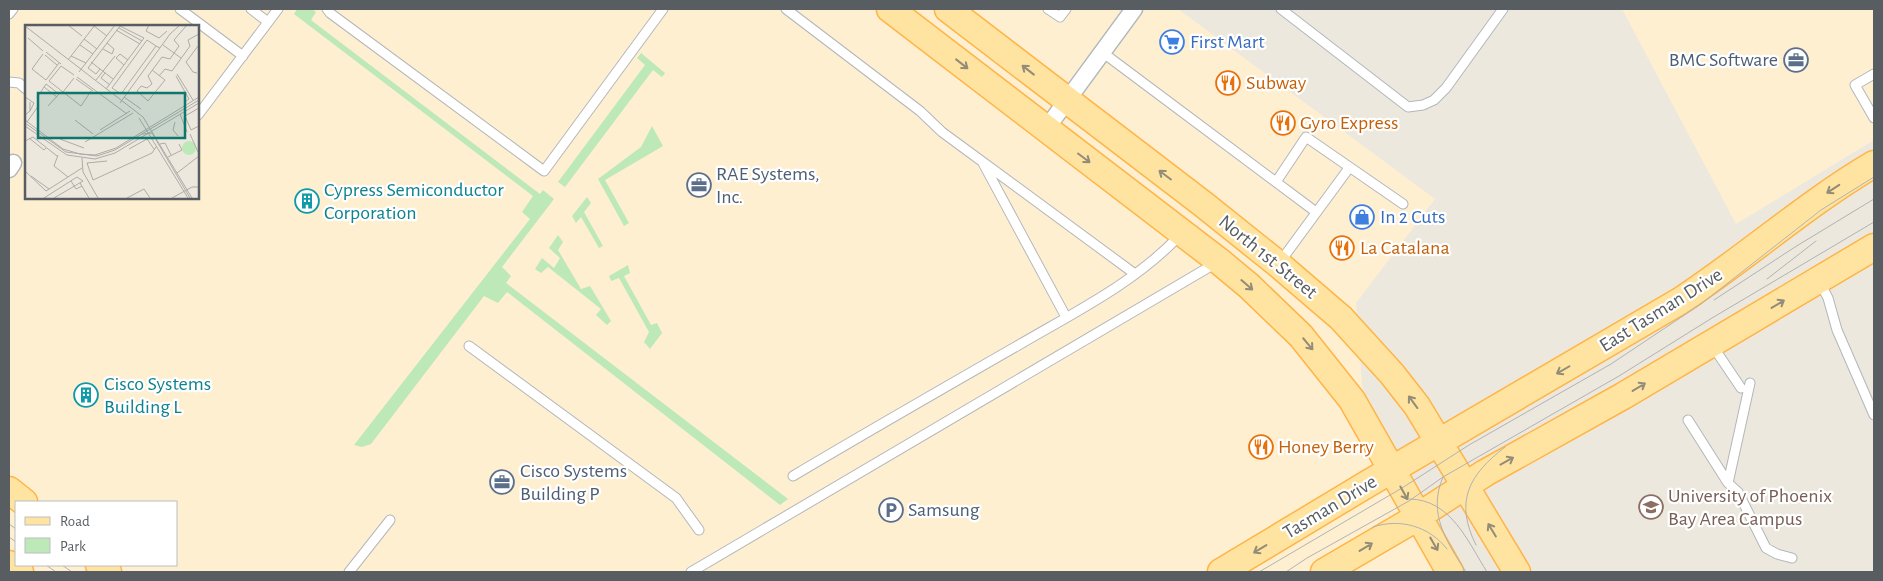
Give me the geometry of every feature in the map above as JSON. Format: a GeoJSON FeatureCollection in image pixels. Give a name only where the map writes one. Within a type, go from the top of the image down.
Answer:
{"type":"FeatureCollection","features":[{"type":"Feature","properties":{"kind":"main road","name":"North 1st Street"},"geometry":{"type":"LineString","coordinates":[[890,9],[1219,261],[1274,309],[1301,336],[1352,400],[1450,572]]}},
{"type":"Feature","properties":{"kind":"main road","name":"North 1st Street"},"geometry":{"type":"LineString","coordinates":[[948,9],[1278,264],[1332,309],[1364,342],[1412,400],[1440,442],[1516,572]]}},
{"type":"Feature","properties":{"kind":"main road","name":"East Tasman Drive"},"geometry":{"type":"LineString","coordinates":[[1440,442],[1680,301],[1710,281],[1826,193],[1874,164]]}},
{"type":"Feature","properties":{"kind":"main road"},"geometry":{"type":"LineString","coordinates":[[1324,572],[1465,486],[1712,344],[1874,247]]}},
{"type":"Feature","properties":{"kind":"main road","name":"Tasman Drive"},"geometry":{"type":"LineString","coordinates":[[1221,572],[1440,442]]}},
{"type":"Feature","properties":{"kind":"main road"},"geometry":{"type":"LineString","coordinates":[[9,490],[23,501]]}},
{"type":"Feature","properties":{"kind":"main road"},"geometry":{"type":"LineString","coordinates":[[9,564],[20,572]]}},
{"type":"Feature","properties":{"kind":"street"},"geometry":{"type":"LineString","coordinates":[[1046,129],[1134,9]]}},
{"type":"Feature","properties":{"kind":"lane"},"geometry":{"type":"LineString","coordinates":[[9,14],[13,9]]}},
{"type":"Feature","properties":{"kind":"lane"},"geometry":{"type":"LineString","coordinates":[[180,9],[243,56]]}},
{"type":"Feature","properties":{"kind":"lane"},"geometry":{"type":"LineString","coordinates":[[251,9],[268,22]]}},
{"type":"Feature","properties":{"kind":"lane"},"geometry":{"type":"LineString","coordinates":[[199,114],[278,9]]}},
{"type":"Feature","properties":{"kind":"lane"},"geometry":{"type":"LineString","coordinates":[[327,9],[544,171],[662,9]]}},
{"type":"Feature","properties":{"kind":"lane"},"geometry":{"type":"LineString","coordinates":[[786,9],[920,111],[942,132],[1136,274]]}},
{"type":"Feature","properties":{"kind":"lane"},"geometry":{"type":"LineString","coordinates":[[1048,9],[1060,17],[1066,9]]}},
{"type":"Feature","properties":{"kind":"lane"},"geometry":{"type":"LineString","coordinates":[[1281,9],[1408,107],[1423,105],[1434,100],[1446,88],[1503,9]]}},
{"type":"Feature","properties":{"kind":"lane"},"geometry":{"type":"LineString","coordinates":[[1102,52],[1316,212]]}},
{"type":"Feature","properties":{"kind":"lane"},"geometry":{"type":"LineString","coordinates":[[1874,74],[1855,85],[1874,118]]}},
{"type":"Feature","properties":{"kind":"lane"},"geometry":{"type":"LineString","coordinates":[[9,82],[19,83],[25,88]]}},
{"type":"Feature","properties":{"kind":"lane"},"geometry":{"type":"LineString","coordinates":[[1276,182],[1306,137],[1403,204]]}},
{"type":"Feature","properties":{"kind":"lane"},"geometry":{"type":"LineString","coordinates":[[981,161],[1066,317]]}},
{"type":"Feature","properties":{"kind":"lane"},"geometry":{"type":"LineString","coordinates":[[1278,264],[1349,168]]}},
{"type":"Feature","properties":{"kind":"lane"},"geometry":{"type":"LineString","coordinates":[[793,476],[1066,317],[1136,274],[1182,233]]}},
{"type":"Feature","properties":{"kind":"lane"},"geometry":{"type":"LineString","coordinates":[[691,572],[1219,261]]}},
{"type":"Feature","properties":{"kind":"lane"},"geometry":{"type":"LineString","coordinates":[[1819,280],[1828,298],[1837,330],[1874,415]]}},
{"type":"Feature","properties":{"kind":"lane"},"geometry":{"type":"LineString","coordinates":[[1712,344],[1741,388]]}},
{"type":"Feature","properties":{"kind":"lane"},"geometry":{"type":"LineString","coordinates":[[469,346],[676,498],[699,530]]}},
{"type":"Feature","properties":{"kind":"lane"},"geometry":{"type":"LineString","coordinates":[[1728,482],[1750,383]]}},
{"type":"Feature","properties":{"kind":"lane"},"geometry":{"type":"LineString","coordinates":[[1688,420],[1728,482],[1738,492],[1766,548],[1776,554],[1792,558]]}},
{"type":"Feature","properties":{"kind":"lane"},"geometry":{"type":"LineString","coordinates":[[349,572],[390,520]]}},
{"type":"Feature","properties":{"kind":"shaded area"},"geometry":{"type":"Polygon","coordinates":[[[9,9],[1178,9],[1435,199],[1356,303],[1367,452],[1437,572],[9,572],[9,9]]]}},
{"type":"Feature","properties":{"kind":"shaded area"},"geometry":{"type":"Polygon","coordinates":[[[1622,9],[1874,9],[1874,140],[1736,224],[1622,9]]]}},
{"type":"Feature","properties":{"kind":"green space"},"geometry":{"type":"Polygon","coordinates":[[[297,9],[312,9],[316,12],[311,20],[540,194],[543,190],[554,199],[502,267],[511,276],[506,283],[788,499],[780,505],[507,292],[498,303],[484,296],[371,444],[362,447],[354,445],[530,219],[522,212],[533,196],[294,14],[297,9]]]}},
{"type":"Feature","properties":{"kind":"green space"},"geometry":{"type":"Polygon","coordinates":[[[641,53],[665,73],[662,77],[653,70],[565,187],[558,182],[645,65],[637,58],[641,53]]]}},
{"type":"Feature","properties":{"kind":"green space"},"geometry":{"type":"Polygon","coordinates":[[[652,126],[663,146],[605,180],[629,223],[624,226],[598,179],[641,147],[652,126]]]}},
{"type":"Feature","properties":{"kind":"green space"},"geometry":{"type":"Polygon","coordinates":[[[587,197],[591,203],[584,212],[603,246],[599,248],[581,217],[576,223],[572,216],[587,197]]]}},
{"type":"Feature","properties":{"kind":"green space"},"geometry":{"type":"Polygon","coordinates":[[[558,235],[563,242],[558,250],[581,289],[590,286],[611,321],[607,325],[596,315],[601,309],[548,267],[541,273],[535,269],[542,258],[554,268],[560,258],[549,248],[558,235]]]}},
{"type":"Feature","properties":{"kind":"green space"},"geometry":{"type":"Polygon","coordinates":[[[628,265],[630,273],[624,276],[651,325],[657,323],[662,333],[650,349],[644,342],[649,332],[619,278],[611,281],[609,276],[628,265]]]}},
{"type":"Feature","properties":{"kind":"tram line"},"geometry":{"type":"LineString","coordinates":[[1259,572],[1402,488],[1469,445],[1611,364],[1701,304],[1821,210],[1874,177]]}},
{"type":"Feature","properties":{"kind":"tram line"},"geometry":{"type":"LineString","coordinates":[[1714,300],[1795,247],[1874,199]]}},
{"type":"Feature","properties":{"kind":"tram line"},"geometry":{"type":"LineString","coordinates":[[1286,572],[1307,558],[1409,501],[1443,477],[1619,376],[1712,318],[1874,222]]}},
{"type":"Feature","properties":{"kind":"tram line"},"geometry":{"type":"LineString","coordinates":[[1767,279],[1816,241]]}},
{"type":"Feature","properties":{"kind":"tram line"},"geometry":{"type":"LineString","coordinates":[[1476,545],[1469,529],[1466,515],[1466,502],[1469,490],[1482,468],[1505,447]]}},
{"type":"Feature","properties":{"kind":"tram line"},"geometry":{"type":"LineString","coordinates":[[1443,477],[1437,503],[1438,515],[1446,539],[1466,572]]}},
{"type":"Feature","properties":{"kind":"tram line"},"geometry":{"type":"LineString","coordinates":[[1409,499],[1424,501],[1436,506],[1447,514],[1457,524],[1487,572]]}},
{"type":"Feature","properties":{"kind":"tram line"},"geometry":{"type":"LineString","coordinates":[[1373,527],[1393,523],[1413,526],[1432,535],[1447,549]]}},
{"type":"Feature","properties":{"kind":"tram line"},"geometry":{"type":"LineString","coordinates":[[9,524],[15,528]]}},
{"type":"Feature","properties":{"kind":"tram line"},"geometry":{"type":"LineString","coordinates":[[9,537],[15,541]]}},
{"type":"Feature","properties":{"kind":"tram line"},"geometry":{"type":"LineString","coordinates":[[47,566],[56,572]]}},
{"type":"Feature","properties":{"kind":"tram line"},"geometry":{"type":"LineString","coordinates":[[63,566],[72,572]]}},
{"type":"Feature","properties":{"kind":"place","name":"First Mart"},"geometry":{"type":"Point","coordinates":[1172,42]}},
{"type":"Feature","properties":{"kind":"place","name":"BMC Software"},"geometry":{"type":"Point","coordinates":[1796,60]}},
{"type":"Feature","properties":{"kind":"place","name":"Subway"},"geometry":{"type":"Point","coordinates":[1228,83]}},
{"type":"Feature","properties":{"kind":"place","name":"Gyro Express"},"geometry":{"type":"Point","coordinates":[1283,123]}},
{"type":"Feature","properties":{"kind":"place","name":"RAE Systems, Inc."},"geometry":{"type":"Point","coordinates":[699,185]}},
{"type":"Feature","properties":{"kind":"place","name":"Cypress Semiconductor Corporation"},"geometry":{"type":"Point","coordinates":[307,201]}},
{"type":"Feature","properties":{"kind":"place","name":"In 2 Cuts"},"geometry":{"type":"Point","coordinates":[1362,217]}},
{"type":"Feature","properties":{"kind":"place","name":"La Catalana"},"geometry":{"type":"Point","coordinates":[1342,248]}},
{"type":"Feature","properties":{"kind":"place","name":"Cisco Systems Building L"},"geometry":{"type":"Point","coordinates":[86,395]}},
{"type":"Feature","properties":{"kind":"place","name":"Honey Berry"},"geometry":{"type":"Point","coordinates":[1261,447]}},
{"type":"Feature","properties":{"kind":"place","name":"Cisco Systems Building P"},"geometry":{"type":"Point","coordinates":[502,482]}},
{"type":"Feature","properties":{"kind":"place","name":"University of Phoenix Bay Area Campus"},"geometry":{"type":"Point","coordinates":[1651,507]}},
{"type":"Feature","properties":{"kind":"place","name":"Samsung"},"geometry":{"type":"Point","coordinates":[891,510]}}]}
